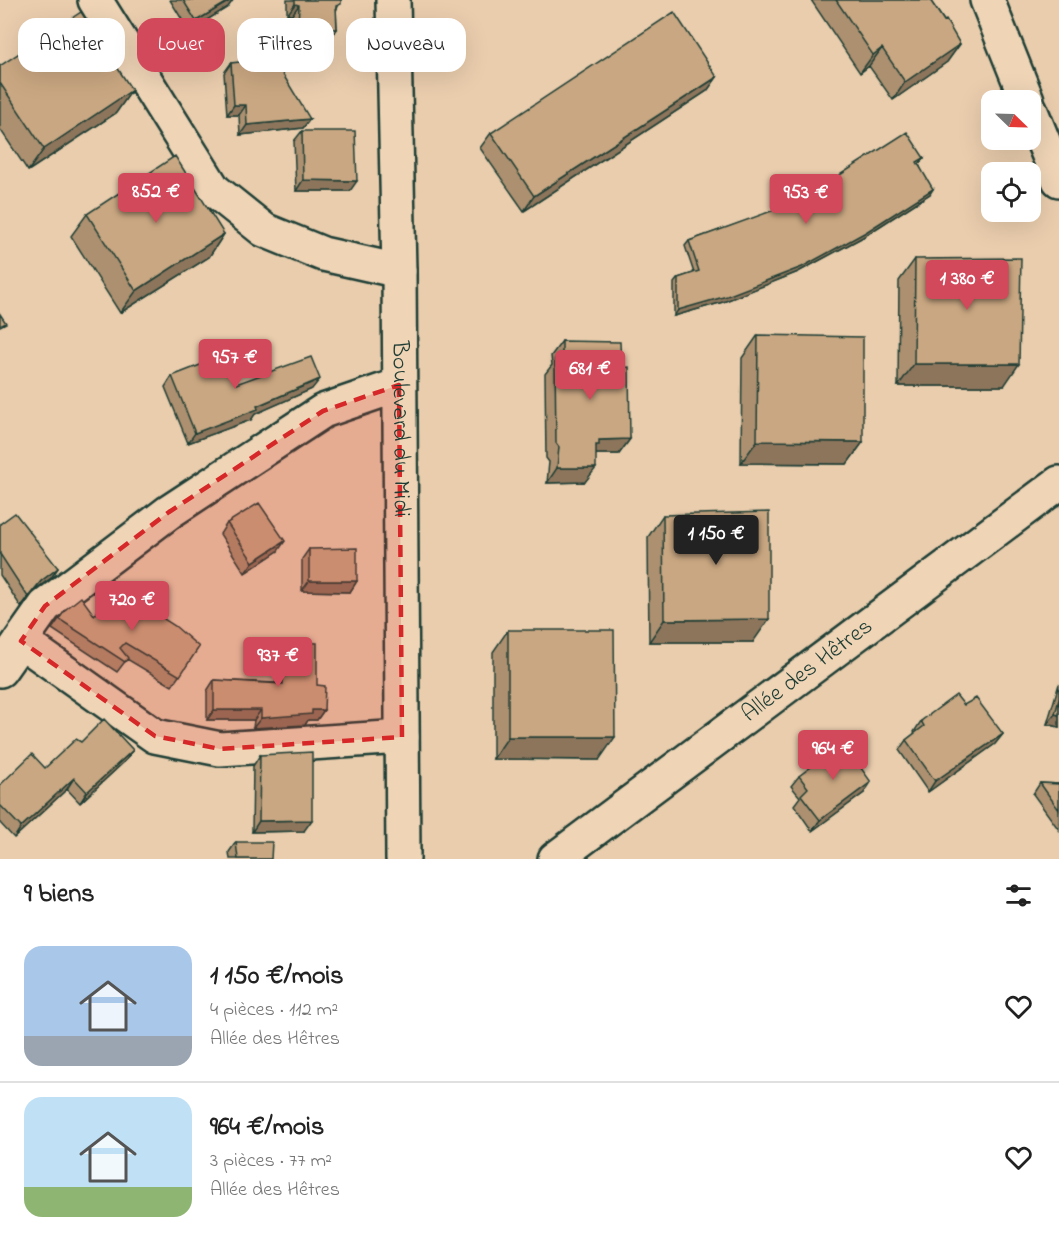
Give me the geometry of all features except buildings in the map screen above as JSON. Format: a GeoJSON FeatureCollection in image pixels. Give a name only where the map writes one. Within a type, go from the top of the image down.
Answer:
{"type":"FeatureCollection","features":[{"type":"Feature","properties":{"kind":"street"},"geometry":{"type":"LineString","coordinates":[[95,0],[214,190],[264,230],[323,254],[399,271]]}},
{"type":"Feature","properties":{"kind":"street","name":"Boulevard du Midi"},"geometry":{"type":"LineString","coordinates":[[393,0],[399,271],[403,859]]}},
{"type":"Feature","properties":{"kind":"street"},"geometry":{"type":"LineString","coordinates":[[987,0],[1023,90]]}},
{"type":"Feature","properties":{"kind":"street"},"geometry":{"type":"LineString","coordinates":[[1041,136],[1059,180]]}},
{"type":"Feature","properties":{"kind":"street"},"geometry":{"type":"LineString","coordinates":[[0,670],[45,606],[169,512],[323,411],[399,385]]}},
{"type":"Feature","properties":{"kind":"street","name":"Allée des Hêtres"},"geometry":{"type":"LineString","coordinates":[[555,859],[1059,483]]}},
{"type":"Feature","properties":{"kind":"street"},"geometry":{"type":"LineString","coordinates":[[21,641],[155,736],[220,749],[402,737]]}},
{"type":"Feature","properties":{"kind":"highlighted area"},"geometry":{"type":"Polygon","coordinates":[[[399,385],[402,737],[220,749],[155,736],[21,641],[45,606],[169,512],[323,411],[399,385]]]}}]}
